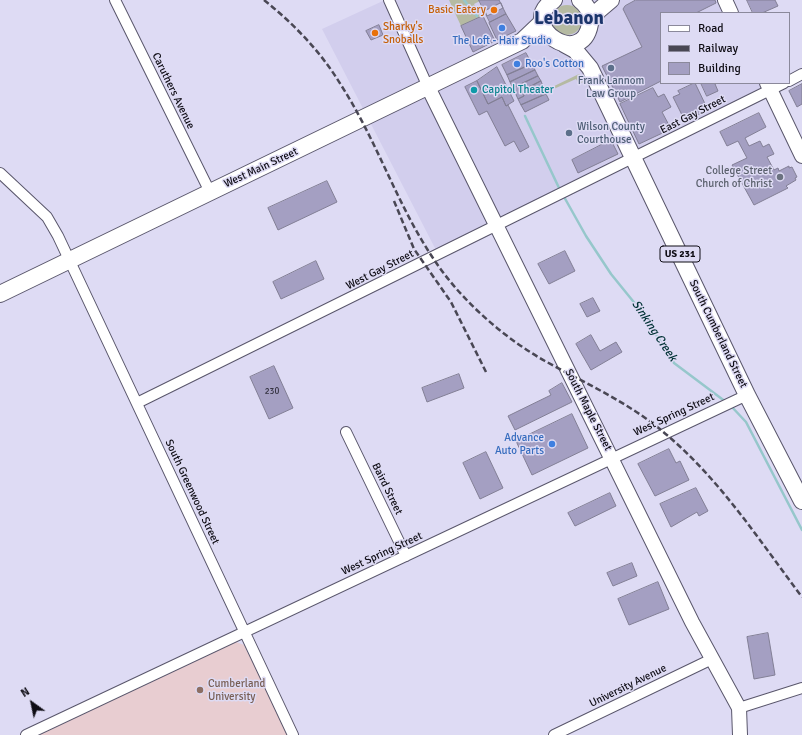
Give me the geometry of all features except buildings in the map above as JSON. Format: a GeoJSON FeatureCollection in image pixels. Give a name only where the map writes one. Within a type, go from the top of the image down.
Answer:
{"type":"FeatureCollection","features":[{"type":"Feature","properties":{"kind":"main road"},"geometry":{"type":"LineString","coordinates":[[580,0],[589,11],[590,26],[587,41],[590,68]]}},
{"type":"Feature","properties":{"kind":"main road"},"geometry":{"type":"LineString","coordinates":[[584,0],[592,0]]}},
{"type":"Feature","properties":{"kind":"main road","name":"West Main Street"},"geometry":{"type":"LineString","coordinates":[[522,41],[579,41],[590,26],[598,11],[612,0]]}},
{"type":"Feature","properties":{"kind":"main road"},"geometry":{"type":"LineString","coordinates":[[542,22],[549,2]]}},
{"type":"Feature","properties":{"kind":"main road","name":"West Main Street"},"geometry":{"type":"LineString","coordinates":[[0,294],[522,41],[542,22]]}},
{"type":"Feature","properties":{"kind":"main road","name":"US 231"},"geometry":{"type":"LineString","coordinates":[[542,22],[546,32],[558,42]]}},
{"type":"Feature","properties":{"kind":"main road","name":"South Cumberland Street"},"geometry":{"type":"LineString","coordinates":[[558,42],[575,50],[590,68],[634,158],[740,398],[802,501]]}},
{"type":"Feature","properties":{"kind":"street","name":"Caruthers Avenue"},"geometry":{"type":"LineString","coordinates":[[115,0],[210,192]]}},
{"type":"Feature","properties":{"kind":"street"},"geometry":{"type":"LineString","coordinates":[[389,0],[428,87]]}},
{"type":"Feature","properties":{"kind":"street"},"geometry":{"type":"LineString","coordinates":[[725,0],[731,12]]}},
{"type":"Feature","properties":{"kind":"street"},"geometry":{"type":"LineString","coordinates":[[790,80],[802,74]]}},
{"type":"Feature","properties":{"kind":"street","name":"East Gay Street"},"geometry":{"type":"LineString","coordinates":[[634,158],[769,86],[779,84]]}},
{"type":"Feature","properties":{"kind":"street"},"geometry":{"type":"LineString","coordinates":[[769,86],[802,156]]}},
{"type":"Feature","properties":{"kind":"street","name":"South Maple Street"},"geometry":{"type":"LineString","coordinates":[[428,87],[692,622],[739,708],[740,735]]}},
{"type":"Feature","properties":{"kind":"street","name":"West Gay Street"},"geometry":{"type":"LineString","coordinates":[[137,403],[634,158]]}},
{"type":"Feature","properties":{"kind":"street","name":"South Greenwood Street"},"geometry":{"type":"LineString","coordinates":[[0,173],[47,217],[137,403],[293,735]]}},
{"type":"Feature","properties":{"kind":"street","name":"West Spring Street"},"geometry":{"type":"LineString","coordinates":[[26,735],[740,398]]}},
{"type":"Feature","properties":{"kind":"street","name":"Baird Street"},"geometry":{"type":"LineString","coordinates":[[346,432],[406,556]]}},
{"type":"Feature","properties":{"kind":"street","name":"University Avenue"},"geometry":{"type":"LineString","coordinates":[[554,735],[712,659]]}},
{"type":"Feature","properties":{"kind":"street"},"geometry":{"type":"LineString","coordinates":[[739,708],[802,688]]}},
{"type":"Feature","properties":{"kind":"shaded area"},"geometry":{"type":"Polygon","coordinates":[[[385,0],[725,0],[731,12],[660,12],[660,84],[768,84],[771,90],[438,254],[322,29],[385,0]]]}},
{"type":"Feature","properties":{"kind":"shaded area","name":"Cumberland University"},"geometry":{"type":"Polygon","coordinates":[[[236,642],[244,645],[289,735],[39,735],[236,642]]]}},
{"type":"Feature","properties":{"kind":"green space"},"geometry":{"type":"Polygon","coordinates":[[[449,0],[479,0],[480,1],[474,4],[481,17],[461,26],[449,0]]]}},
{"type":"Feature","properties":{"kind":"green space"},"geometry":{"type":"Polygon","coordinates":[[[567,5],[578,9],[582,20],[578,31],[567,35],[556,31],[552,20],[556,9],[567,5]]]}},
{"type":"Feature","properties":{"kind":"green space"},"geometry":{"type":"Polygon","coordinates":[[[579,74],[585,81],[579,84],[576,79],[547,92],[546,90],[579,74]]]}},
{"type":"Feature","properties":{"kind":"waterway","name":"Sinking Creek"},"geometry":{"type":"LineString","coordinates":[[464,0],[477,16]]}},
{"type":"Feature","properties":{"kind":"waterway","name":"Sinking Creek"},"geometry":{"type":"LineString","coordinates":[[525,116],[560,190]]}},
{"type":"Feature","properties":{"kind":"waterway","name":"Sinking Creek"},"geometry":{"type":"LineString","coordinates":[[563,195],[586,236],[611,274],[641,311],[674,363],[726,402]]}},
{"type":"Feature","properties":{"kind":"waterway","name":"Sinking Creek"},"geometry":{"type":"LineString","coordinates":[[731,406],[746,422],[802,530]]}},
{"type":"Feature","properties":{"kind":"railway"},"geometry":{"type":"LineString","coordinates":[[264,0],[286,19],[325,61],[356,111],[410,220],[425,246],[442,271],[471,305],[491,323],[523,347],[545,361],[600,390],[639,414],[674,441],[715,483],[751,528],[802,597]]}},
{"type":"Feature","properties":{"kind":"railway"},"geometry":{"type":"LineString","coordinates":[[394,201],[414,249],[451,302],[486,372]]}},
{"type":"Feature","properties":{"kind":"place","name":"Basic Eatery"},"geometry":{"type":"Point","coordinates":[494,10]}},
{"type":"Feature","properties":{"kind":"place","name":"The Loft - Hair Studio"},"geometry":{"type":"Point","coordinates":[502,28]}},
{"type":"Feature","properties":{"kind":"place","name":"Sharky's Snoballs"},"geometry":{"type":"Point","coordinates":[375,33]}},
{"type":"Feature","properties":{"kind":"place","name":"Roo's Cotton"},"geometry":{"type":"Point","coordinates":[517,64]}},
{"type":"Feature","properties":{"kind":"place","name":"Frank Lannom Law Group"},"geometry":{"type":"Point","coordinates":[611,68]}},
{"type":"Feature","properties":{"kind":"place","name":"Capitol Theater"},"geometry":{"type":"Point","coordinates":[474,90]}},
{"type":"Feature","properties":{"kind":"place","name":"Wilson County Courthouse"},"geometry":{"type":"Point","coordinates":[569,133]}},
{"type":"Feature","properties":{"kind":"place","name":"College Street Church of Christ"},"geometry":{"type":"Point","coordinates":[780,177]}},
{"type":"Feature","properties":{"kind":"place","name":"Advance Auto Parts"},"geometry":{"type":"Point","coordinates":[552,444]}},
{"type":"Feature","properties":{"kind":"place","name":"Cumberland University"},"geometry":{"type":"Point","coordinates":[200,690]}},
{"type":"Feature","properties":{"kind":"district","name":"Lebanon"},"geometry":{"type":"Point","coordinates":[569,19]}}]}
